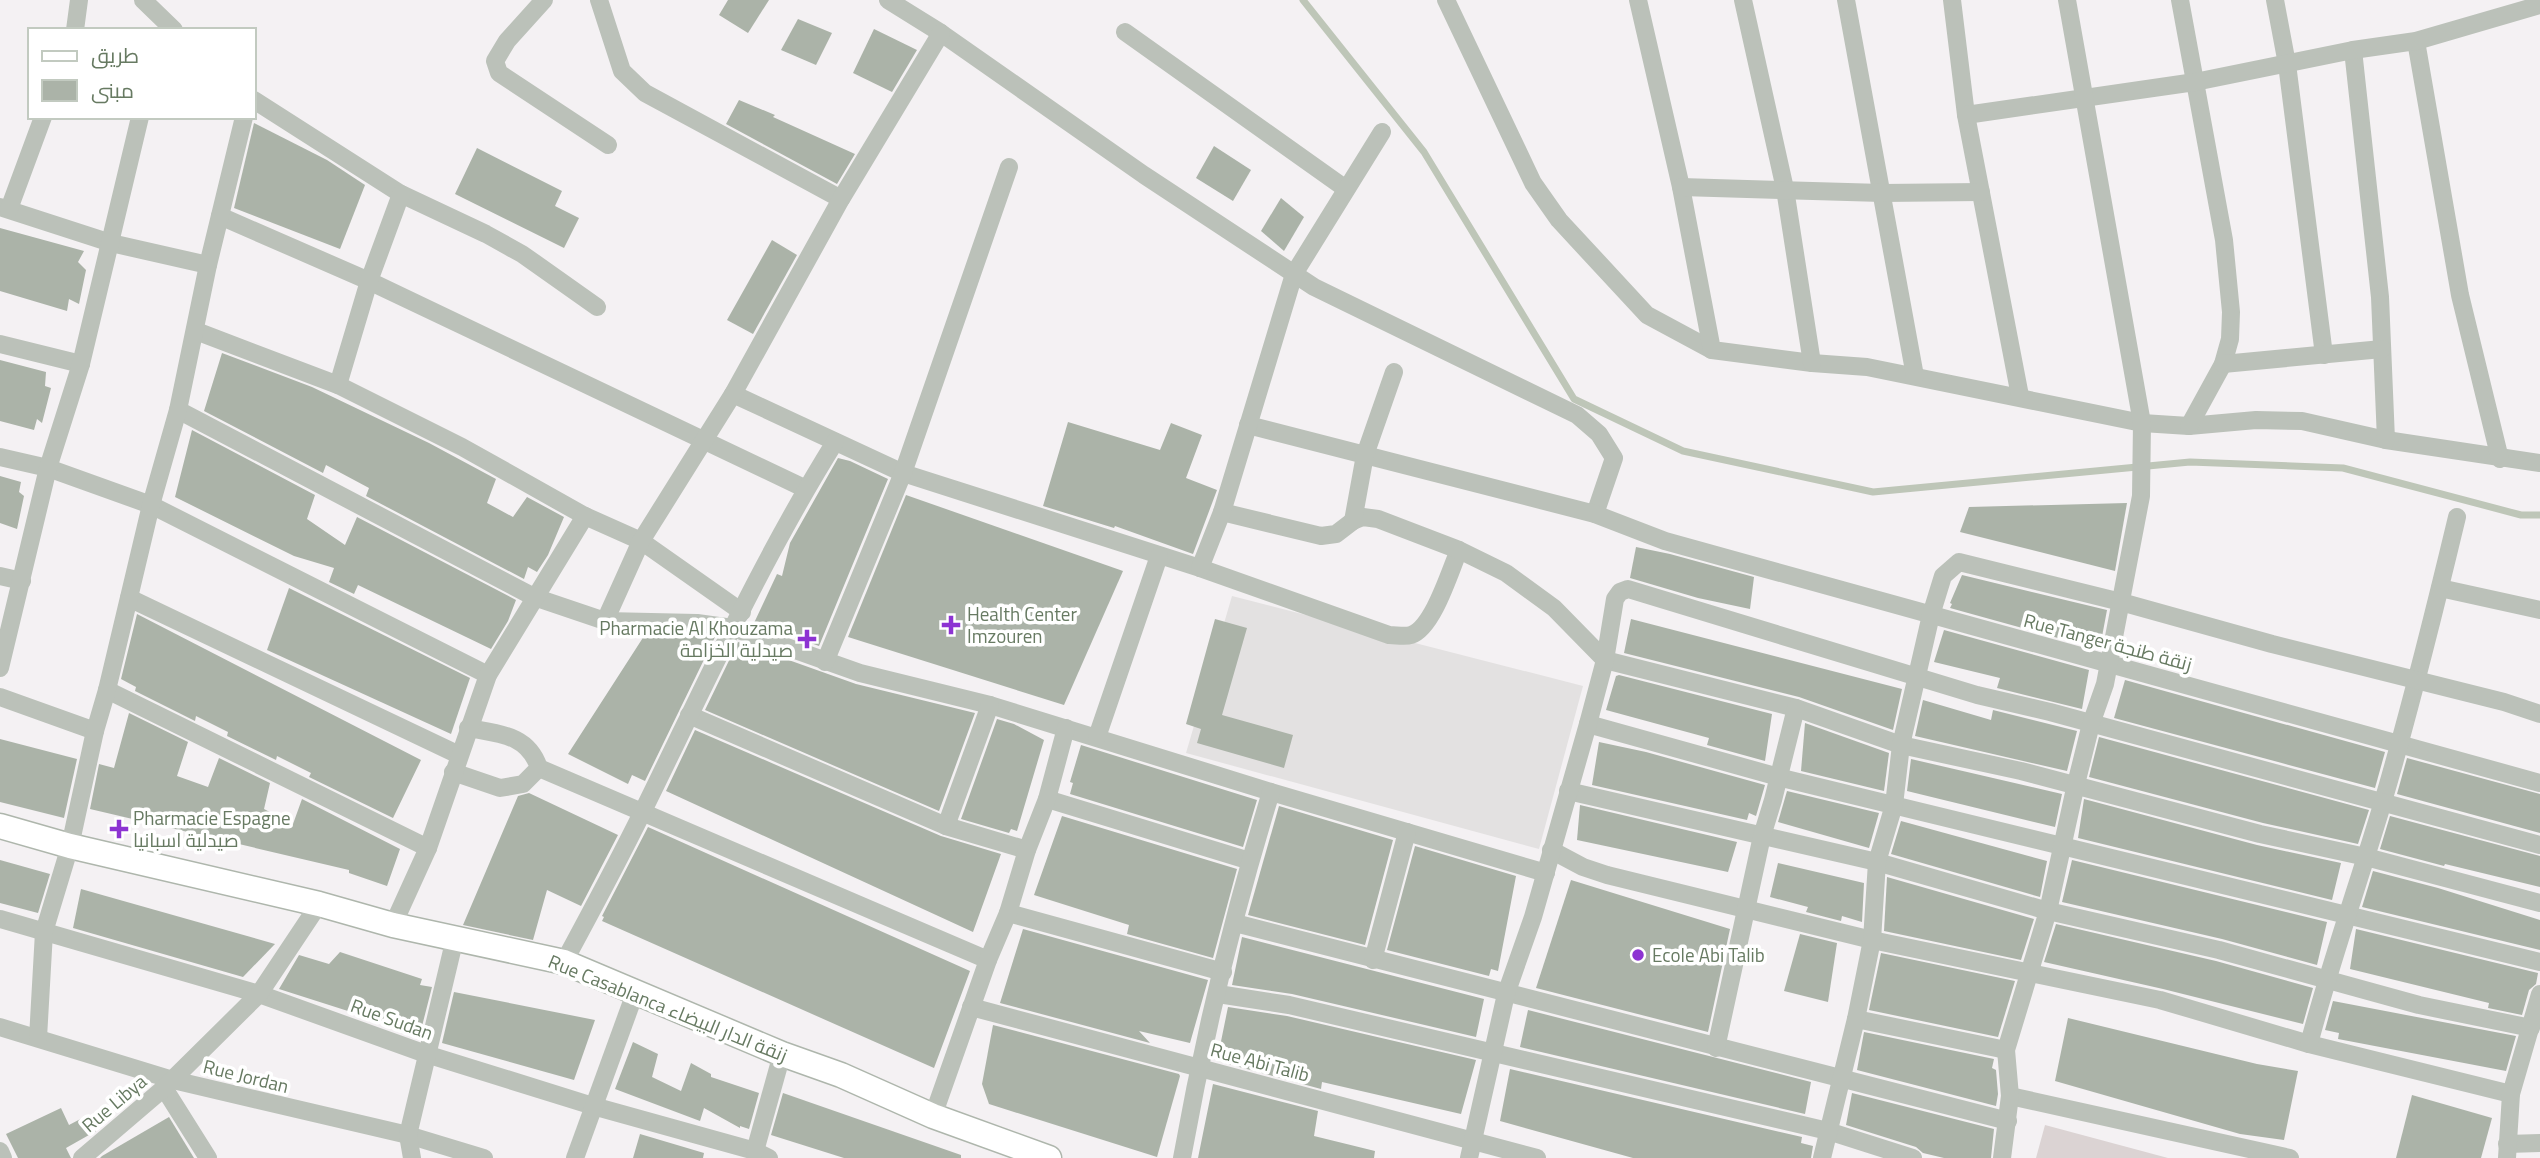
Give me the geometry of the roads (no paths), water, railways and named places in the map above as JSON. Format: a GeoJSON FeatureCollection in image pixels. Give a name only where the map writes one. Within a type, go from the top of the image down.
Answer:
{"type":"FeatureCollection","features":[{"type":"Feature","properties":{"kind":"main road","name":"Rue Casablanca زنقة الدار البيضاء"},"geometry":{"type":"LineString","coordinates":[[0,826],[71,846],[319,904],[393,925],[564,962],[782,1054],[841,1075],[933,1116],[1038,1157]]}},
{"type":"Feature","properties":{"kind":"street"},"geometry":{"type":"LineString","coordinates":[[75,28],[79,0]]}},
{"type":"Feature","properties":{"kind":"street"},"geometry":{"type":"LineString","coordinates":[[143,0],[174,28]]}},
{"type":"Feature","properties":{"kind":"street"},"geometry":{"type":"LineString","coordinates":[[544,0],[508,41],[495,61],[499,73],[608,145]]}},
{"type":"Feature","properties":{"kind":"street"},"geometry":{"type":"LineString","coordinates":[[599,0],[622,71],[645,93],[841,200]]}},
{"type":"Feature","properties":{"kind":"street"},"geometry":{"type":"LineString","coordinates":[[888,0],[941,33],[1144,175],[1314,287],[1577,415],[1599,434],[1614,458],[1595,514]]}},
{"type":"Feature","properties":{"kind":"street"},"geometry":{"type":"LineString","coordinates":[[1637,0],[1681,187],[1712,350]]}},
{"type":"Feature","properties":{"kind":"street"},"geometry":{"type":"LineString","coordinates":[[1744,0],[1785,189],[1812,363]]}},
{"type":"Feature","properties":{"kind":"street"},"geometry":{"type":"LineString","coordinates":[[1846,0],[1915,376]]}},
{"type":"Feature","properties":{"kind":"street"},"geometry":{"type":"LineString","coordinates":[[1952,0],[1966,115],[2020,396]]}},
{"type":"Feature","properties":{"kind":"street"},"geometry":{"type":"LineString","coordinates":[[2002,1158],[2010,1096],[2006,1050],[2048,911],[2076,784],[2109,665],[2141,496],[2142,423],[2067,0]]}},
{"type":"Feature","properties":{"kind":"street"},"geometry":{"type":"LineString","coordinates":[[2180,0],[2224,240],[2231,312],[2230,339],[2222,364],[2189,426]]}},
{"type":"Feature","properties":{"kind":"street"},"geometry":{"type":"LineString","coordinates":[[2275,0],[2287,64],[2325,355]]}},
{"type":"Feature","properties":{"kind":"street"},"geometry":{"type":"LineString","coordinates":[[1451,5],[1533,183],[1559,220],[1647,315],[1712,350],[1867,367],[2020,396],[2142,423],[2189,426],[2302,421],[2386,440],[2540,463]]}},
{"type":"Feature","properties":{"kind":"street"},"geometry":{"type":"LineString","coordinates":[[1966,115],[2195,82],[2353,50],[2416,41],[2540,5]]}},
{"type":"Feature","properties":{"kind":"street"},"geometry":{"type":"LineString","coordinates":[[1125,32],[1346,189]]}},
{"type":"Feature","properties":{"kind":"street"},"geometry":{"type":"LineString","coordinates":[[605,621],[641,541],[733,394],[841,200],[941,33]]}},
{"type":"Feature","properties":{"kind":"street"},"geometry":{"type":"LineString","coordinates":[[2416,41],[2460,295],[2500,459]]}},
{"type":"Feature","properties":{"kind":"street"},"geometry":{"type":"LineString","coordinates":[[2353,50],[2380,297],[2386,440]]}},
{"type":"Feature","properties":{"kind":"street"},"geometry":{"type":"LineString","coordinates":[[256,101],[401,194],[522,254],[597,307]]}},
{"type":"Feature","properties":{"kind":"street"},"geometry":{"type":"LineString","coordinates":[[42,119],[3,206],[111,243],[208,265]]}},
{"type":"Feature","properties":{"kind":"street"},"geometry":{"type":"LineString","coordinates":[[0,668],[48,468],[81,364],[140,119]]}},
{"type":"Feature","properties":{"kind":"street"},"geometry":{"type":"LineString","coordinates":[[38,1038],[44,932],[71,846],[95,732],[151,505],[178,410],[208,265],[244,119]]}},
{"type":"Feature","properties":{"kind":"street"},"geometry":{"type":"LineString","coordinates":[[1200,568],[1222,512],[1294,274],[1382,132]]}},
{"type":"Feature","properties":{"kind":"street"},"geometry":{"type":"LineString","coordinates":[[825,662],[903,473],[1009,167]]}},
{"type":"Feature","properties":{"kind":"street"},"geometry":{"type":"LineString","coordinates":[[1681,187],[1882,193],[1981,192]]}},
{"type":"Feature","properties":{"kind":"street"},"geometry":{"type":"LineString","coordinates":[[338,385],[369,281],[401,194]]}},
{"type":"Feature","properties":{"kind":"street"},"geometry":{"type":"LineString","coordinates":[[220,216],[369,281],[806,489]]}},
{"type":"Feature","properties":{"kind":"street"},"geometry":{"type":"LineString","coordinates":[[196,331],[338,385],[462,447],[585,516],[641,541],[737,620],[825,662],[990,705],[1546,873]]}},
{"type":"Feature","properties":{"kind":"street"},"geometry":{"type":"LineString","coordinates":[[0,344],[81,364]]}},
{"type":"Feature","properties":{"kind":"street"},"geometry":{"type":"LineString","coordinates":[[2222,364],[2382,349]]}},
{"type":"Feature","properties":{"kind":"street"},"geometry":{"type":"LineString","coordinates":[[1353,521],[1365,455],[1394,372]]}},
{"type":"Feature","properties":{"kind":"street"},"geometry":{"type":"LineString","coordinates":[[733,394],[903,473],[1200,568],[1389,635],[1410,636],[1429,620],[1459,550]]}},
{"type":"Feature","properties":{"kind":"street"},"geometry":{"type":"LineString","coordinates":[[178,410],[534,597],[605,621],[696,623],[737,620]]}},
{"type":"Feature","properties":{"kind":"street","name":"Rue Tanger زنقة طنجة"},"geometry":{"type":"LineString","coordinates":[[1248,425],[1595,514],[1665,541],[2540,783]]}},
{"type":"Feature","properties":{"kind":"street"},"geometry":{"type":"LineString","coordinates":[[564,962],[642,813],[737,620],[806,489],[835,442]]}},
{"type":"Feature","properties":{"kind":"street"},"geometry":{"type":"LineString","coordinates":[[0,457],[48,468],[151,505],[488,675]]}},
{"type":"Feature","properties":{"kind":"street"},"geometry":{"type":"LineString","coordinates":[[1222,512],[1321,536],[1336,534],[1363,517],[1378,519],[1459,550],[1506,573],[1544,601],[1605,660],[1796,708],[1901,745],[2076,784],[2260,834],[2366,857],[2540,902]]}},
{"type":"Feature","properties":{"kind":"street"},"geometry":{"type":"LineString","coordinates":[[393,925],[428,848],[488,675],[585,516]]}},
{"type":"Feature","properties":{"kind":"street"},"geometry":{"type":"LineString","coordinates":[[2309,1044],[2326,979],[2382,804],[2457,517]]}},
{"type":"Feature","properties":{"kind":"street"},"geometry":{"type":"LineString","coordinates":[[1097,737],[1159,556]]}},
{"type":"Feature","properties":{"kind":"street"},"geometry":{"type":"LineString","coordinates":[[1822,1158],[1872,940],[1877,862],[1894,805],[1901,745],[1931,615],[1943,576],[1959,562],[2121,602],[2540,714]]}},
{"type":"Feature","properties":{"kind":"street"},"geometry":{"type":"LineString","coordinates":[[0,576],[22,581]]}},
{"type":"Feature","properties":{"kind":"street"},"geometry":{"type":"LineString","coordinates":[[2440,587],[2540,610]]}},
{"type":"Feature","properties":{"kind":"street"},"geometry":{"type":"LineString","coordinates":[[1471,1150],[1506,994],[1546,873],[1605,660],[1615,599],[1620,592],[1628,589],[1977,695],[2540,845]]}},
{"type":"Feature","properties":{"kind":"street"},"geometry":{"type":"LineString","coordinates":[[129,597],[500,788],[523,784],[539,768]]}},
{"type":"Feature","properties":{"kind":"street"},"geometry":{"type":"LineString","coordinates":[[107,690],[428,848]]}},
{"type":"Feature","properties":{"kind":"street"},"geometry":{"type":"LineString","coordinates":[[0,697],[95,732]]}},
{"type":"Feature","properties":{"kind":"street"},"geometry":{"type":"LineString","coordinates":[[946,826],[990,705]]}},
{"type":"Feature","properties":{"kind":"street"},"geometry":{"type":"LineString","coordinates":[[1716,1048],[1762,836],[1796,708]]}},
{"type":"Feature","properties":{"kind":"street"},"geometry":{"type":"LineString","coordinates":[[689,715],[946,826],[1027,850]]}},
{"type":"Feature","properties":{"kind":"street"},"geometry":{"type":"LineString","coordinates":[[1588,724],[1778,777],[2540,962]]}},
{"type":"Feature","properties":{"kind":"street"},"geometry":{"type":"LineString","coordinates":[[468,728],[512,737],[534,753],[539,768],[988,960]]}},
{"type":"Feature","properties":{"kind":"street"},"geometry":{"type":"LineString","coordinates":[[933,1116],[988,960],[1008,913],[1027,850],[1047,799],[1066,728]]}},
{"type":"Feature","properties":{"kind":"street"},"geometry":{"type":"LineString","coordinates":[[1568,791],[1877,862],[2048,911],[2219,950],[2419,1005],[2531,1028]]}},
{"type":"Feature","properties":{"kind":"street"},"geometry":{"type":"LineString","coordinates":[[1182,1158],[1198,1067],[1250,861],[1271,792]]}},
{"type":"Feature","properties":{"kind":"street"},"geometry":{"type":"LineString","coordinates":[[1047,799],[1250,861]]}},
{"type":"Feature","properties":{"kind":"street"},"geometry":{"type":"LineString","coordinates":[[1373,960],[1407,832]]}},
{"type":"Feature","properties":{"kind":"street"},"geometry":{"type":"LineString","coordinates":[[1551,850],[1583,867],[1607,875],[1872,940],[2160,1000],[2309,1044],[2511,1094]]}},
{"type":"Feature","properties":{"kind":"street","name":"Rue Libya"},"geometry":{"type":"LineString","coordinates":[[82,1158],[169,1084],[259,993],[319,904]]}},
{"type":"Feature","properties":{"kind":"street"},"geometry":{"type":"LineString","coordinates":[[1008,913],[1223,972]]}},
{"type":"Feature","properties":{"kind":"street","name":"Rue Sudan"},"geometry":{"type":"LineString","coordinates":[[0,919],[259,993],[426,1054],[762,1155]]}},
{"type":"Feature","properties":{"kind":"street"},"geometry":{"type":"LineString","coordinates":[[1235,923],[2008,1121]]}},
{"type":"Feature","properties":{"kind":"street"},"geometry":{"type":"LineString","coordinates":[[412,1158],[408,1135],[456,938]]}},
{"type":"Feature","properties":{"kind":"street"},"geometry":{"type":"LineString","coordinates":[[575,1158],[635,993]]}},
{"type":"Feature","properties":{"kind":"street"},"geometry":{"type":"LineString","coordinates":[[1218,994],[1289,1005],[1828,1131],[1913,1158]]}},
{"type":"Feature","properties":{"kind":"street"},"geometry":{"type":"LineString","coordinates":[[2540,994],[2531,1028],[2532,1053],[2511,1094],[2507,1151],[2540,1143]]}},
{"type":"Feature","properties":{"kind":"street","name":"Rue Abi Talib"},"geometry":{"type":"LineString","coordinates":[[971,1007],[1198,1067],[1471,1150],[1537,1158]]}},
{"type":"Feature","properties":{"kind":"street"},"geometry":{"type":"LineString","coordinates":[[1856,1019],[2006,1050]]}},
{"type":"Feature","properties":{"kind":"street","name":"Rue Jordan"},"geometry":{"type":"LineString","coordinates":[[0,1027],[169,1084],[408,1135],[484,1158]]}},
{"type":"Feature","properties":{"kind":"street"},"geometry":{"type":"LineString","coordinates":[[762,1155],[782,1054]]}},
{"type":"Feature","properties":{"kind":"street"},"geometry":{"type":"LineString","coordinates":[[169,1084],[208,1158]]}},
{"type":"Feature","properties":{"kind":"street"},"geometry":{"type":"LineString","coordinates":[[2010,1096],[2290,1158]]}},
{"type":"Feature","properties":{"kind":"street"},"geometry":{"type":"LineString","coordinates":[[0,1151],[3,1158]]}},
{"type":"Feature","properties":{"kind":"waterway"},"geometry":{"type":"LineString","coordinates":[[1303,0],[1424,152],[1574,399],[1683,451],[1873,492],[2190,462],[2343,468],[2521,515],[2540,515]]}},
{"type":"Feature","properties":{"kind":"place","name":"Health Center Imzouren"},"geometry":{"type":"Point","coordinates":[951,625]}},
{"type":"Feature","properties":{"kind":"place","name":"Pharmacie Al Khouzama صيدلية الخزامة"},"geometry":{"type":"Point","coordinates":[807,639]}},
{"type":"Feature","properties":{"kind":"place","name":"Pharmacie Espagne صيدلية اسبانيا"},"geometry":{"type":"Point","coordinates":[119,829]}},
{"type":"Feature","properties":{"kind":"place","name":"Ecole Abi Talib"},"geometry":{"type":"Point","coordinates":[1638,955]}}]}
